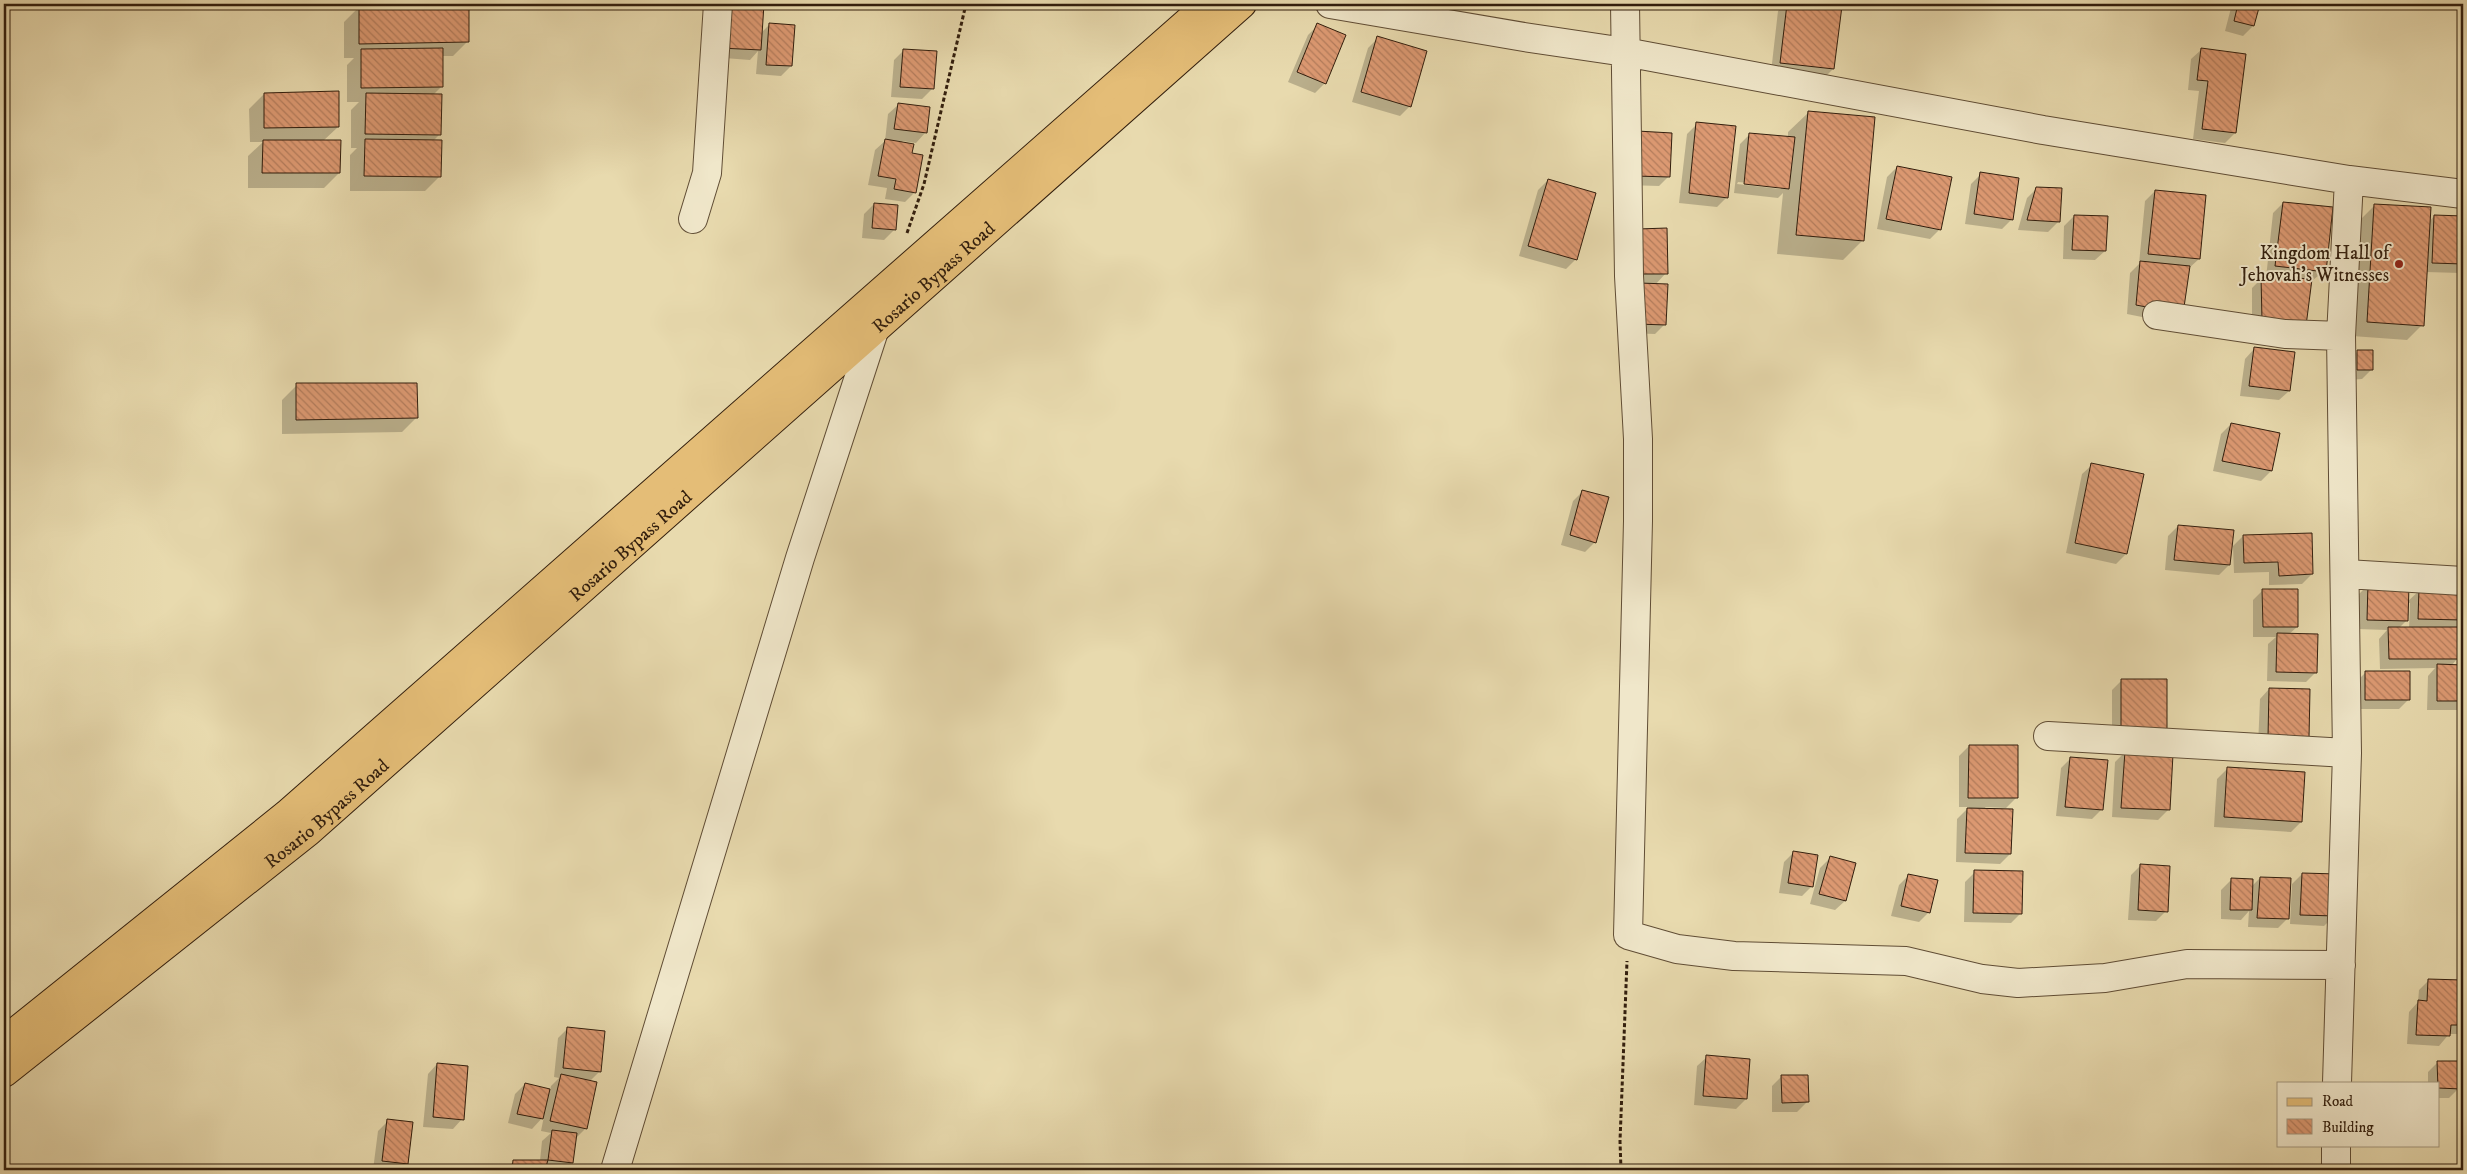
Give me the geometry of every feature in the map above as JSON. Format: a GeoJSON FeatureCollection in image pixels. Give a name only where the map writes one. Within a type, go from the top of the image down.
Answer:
{"type":"FeatureCollection","features":[{"type":"Feature","properties":{"kind":"main road","name":"Rosario Bypass Road"},"geometry":{"type":"LineString","coordinates":[[4,1041],[287,814],[1208,4]]}},
{"type":"Feature","properties":{"kind":"main road","name":"Rosario Bypass Road"},"geometry":{"type":"LineString","coordinates":[[4,1073],[308,832],[1242,4]]}},
{"type":"Feature","properties":{"kind":"street"},"geometry":{"type":"LineString","coordinates":[[693,219],[707,173],[718,4]]}},
{"type":"Feature","properties":{"kind":"street"},"geometry":{"type":"LineString","coordinates":[[1330,4],[1625,52],[2043,130],[2349,180],[2463,194]]}},
{"type":"Feature","properties":{"kind":"street"},"geometry":{"type":"LineString","coordinates":[[1625,4],[1629,276],[1638,439],[1628,935],[1677,949],[1734,956],[1906,961],[1982,979],[2018,984],[2105,978],[2188,964],[2212,962],[2341,965]]}},
{"type":"Feature","properties":{"kind":"street"},"geometry":{"type":"LineString","coordinates":[[2337,1082],[2346,753],[2346,574],[2341,336],[2349,180]]}},
{"type":"Feature","properties":{"kind":"street"},"geometry":{"type":"LineString","coordinates":[[2156,314],[2284,334],[2341,336]]}},
{"type":"Feature","properties":{"kind":"street"},"geometry":{"type":"LineString","coordinates":[[615,1170],[800,558],[874,331]]}},
{"type":"Feature","properties":{"kind":"street"},"geometry":{"type":"LineString","coordinates":[[2346,574],[2463,581]]}},
{"type":"Feature","properties":{"kind":"street"},"geometry":{"type":"LineString","coordinates":[[2048,736],[2346,753]]}},
{"type":"Feature","properties":{"kind":"street"},"geometry":{"type":"LineString","coordinates":[[2336,1146],[2336,1170]]}},
{"type":"Feature","properties":{"kind":"path"},"geometry":{"type":"LineString","coordinates":[[905,238],[924,184],[966,4]]}},
{"type":"Feature","properties":{"kind":"path"},"geometry":{"type":"LineString","coordinates":[[1621,1170],[1620,1141],[1628,935]]}},
{"type":"Feature","properties":{"kind":"building"},"geometry":{"type":"Polygon","coordinates":[[[469,4],[469,42],[359,44],[359,6],[469,4]]]}},
{"type":"Feature","properties":{"kind":"building"},"geometry":{"type":"Polygon","coordinates":[[[723,4],[764,4],[761,50],[720,48],[723,4]]]}},
{"type":"Feature","properties":{"kind":"building"},"geometry":{"type":"Polygon","coordinates":[[[1787,4],[1842,6],[1834,69],[1780,63],[1787,4]]]}},
{"type":"Feature","properties":{"kind":"building"},"geometry":{"type":"Polygon","coordinates":[[[2238,4],[2260,4],[2254,26],[2234,21],[2238,4]]]}},
{"type":"Feature","properties":{"kind":"building"},"geometry":{"type":"Polygon","coordinates":[[[769,23],[795,25],[792,66],[766,65],[769,23]]]}},
{"type":"Feature","properties":{"kind":"building"},"geometry":{"type":"Polygon","coordinates":[[[1317,23],[1346,35],[1326,84],[1297,72],[1317,23]]]}},
{"type":"Feature","properties":{"kind":"building"},"geometry":{"type":"Polygon","coordinates":[[[1377,36],[1427,51],[1411,107],[1361,92],[1377,36]]]}},
{"type":"Feature","properties":{"kind":"building"},"geometry":{"type":"Polygon","coordinates":[[[443,48],[443,87],[361,88],[361,49],[443,48]]]}},
{"type":"Feature","properties":{"kind":"building"},"geometry":{"type":"Polygon","coordinates":[[[2201,48],[2246,54],[2236,133],[2202,129],[2208,81],[2197,80],[2201,48]]]}},
{"type":"Feature","properties":{"kind":"building"},"geometry":{"type":"Polygon","coordinates":[[[903,49],[937,51],[934,89],[900,87],[903,49]]]}},
{"type":"Feature","properties":{"kind":"building"},"geometry":{"type":"Polygon","coordinates":[[[339,91],[339,127],[264,128],[264,93],[339,91]]]}},
{"type":"Feature","properties":{"kind":"building"},"geometry":{"type":"Polygon","coordinates":[[[366,93],[442,94],[441,135],[365,134],[366,93]]]}},
{"type":"Feature","properties":{"kind":"building"},"geometry":{"type":"Polygon","coordinates":[[[898,103],[930,107],[927,133],[894,129],[898,103]]]}},
{"type":"Feature","properties":{"kind":"building"},"geometry":{"type":"Polygon","coordinates":[[[1808,111],[1875,117],[1864,241],[1796,235],[1808,111]]]}},
{"type":"Feature","properties":{"kind":"building"},"geometry":{"type":"Polygon","coordinates":[[[1696,122],[1736,126],[1728,198],[1689,193],[1696,122]]]}},
{"type":"Feature","properties":{"kind":"building"},"geometry":{"type":"Polygon","coordinates":[[[1637,131],[1672,133],[1670,177],[1635,176],[1637,131]]]}},
{"type":"Feature","properties":{"kind":"building"},"geometry":{"type":"Polygon","coordinates":[[[1749,133],[1795,137],[1789,189],[1744,184],[1749,133]]]}},
{"type":"Feature","properties":{"kind":"building"},"geometry":{"type":"Polygon","coordinates":[[[365,139],[442,140],[441,177],[364,176],[365,139]]]}},
{"type":"Feature","properties":{"kind":"building"},"geometry":{"type":"Polygon","coordinates":[[[885,139],[914,144],[912,153],[923,155],[916,193],[894,189],[896,179],[878,176],[885,139]]]}},
{"type":"Feature","properties":{"kind":"building"},"geometry":{"type":"Polygon","coordinates":[[[263,140],[341,140],[340,173],[262,173],[263,140]]]}},
{"type":"Feature","properties":{"kind":"building"},"geometry":{"type":"Polygon","coordinates":[[[1897,166],[1952,177],[1941,230],[1886,219],[1897,166]]]}},
{"type":"Feature","properties":{"kind":"building"},"geometry":{"type":"Polygon","coordinates":[[[1980,172],[2019,178],[2013,220],[1974,214],[1980,172]]]}},
{"type":"Feature","properties":{"kind":"building"},"geometry":{"type":"Polygon","coordinates":[[[1548,179],[1596,193],[1577,260],[1528,246],[1548,179]]]}},
{"type":"Feature","properties":{"kind":"building"},"geometry":{"type":"Polygon","coordinates":[[[2036,187],[2062,188],[2060,222],[2027,220],[2036,187]]]}},
{"type":"Feature","properties":{"kind":"building"},"geometry":{"type":"Polygon","coordinates":[[[2155,190],[2206,195],[2200,259],[2148,254],[2155,190]]]}},
{"type":"Feature","properties":{"kind":"building"},"geometry":{"type":"Polygon","coordinates":[[[2283,202],[2333,207],[2326,272],[2275,266],[2283,202]]]}},
{"type":"Feature","properties":{"kind":"building"},"geometry":{"type":"Polygon","coordinates":[[[874,203],[898,205],[896,230],[872,228],[874,203]]]}},
{"type":"Feature","properties":{"kind":"building","name":"Kingdom Hall of Jehovah's Witnesses"},"geometry":{"type":"Polygon","coordinates":[[[2374,204],[2431,207],[2424,326],[2367,322],[2374,204]]]}},
{"type":"Feature","properties":{"kind":"building"},"geometry":{"type":"Polygon","coordinates":[[[2074,215],[2108,216],[2106,251],[2072,250],[2074,215]]]}},
{"type":"Feature","properties":{"kind":"building"},"geometry":{"type":"Polygon","coordinates":[[[2434,215],[2463,216],[2463,264],[2432,263],[2434,215]]]}},
{"type":"Feature","properties":{"kind":"building"},"geometry":{"type":"Polygon","coordinates":[[[1667,228],[1668,274],[1638,274],[1638,229],[1667,228]]]}},
{"type":"Feature","properties":{"kind":"building"},"geometry":{"type":"Polygon","coordinates":[[[2140,261],[2190,266],[2183,314],[2136,305],[2140,261]]]}},
{"type":"Feature","properties":{"kind":"building"},"geometry":{"type":"Polygon","coordinates":[[[2261,276],[2312,279],[2306,326],[2262,321],[2261,276]]]}},
{"type":"Feature","properties":{"kind":"building"},"geometry":{"type":"Polygon","coordinates":[[[1639,283],[1668,284],[1666,325],[1637,324],[1639,283]]]}},
{"type":"Feature","properties":{"kind":"building"},"geometry":{"type":"Polygon","coordinates":[[[2254,347],[2295,352],[2290,391],[2249,386],[2254,347]]]}},
{"type":"Feature","properties":{"kind":"building"},"geometry":{"type":"Polygon","coordinates":[[[2357,350],[2373,350],[2373,370],[2357,370],[2357,350]]]}},
{"type":"Feature","properties":{"kind":"building"},"geometry":{"type":"Polygon","coordinates":[[[296,383],[417,383],[418,418],[296,420],[296,383]]]}},
{"type":"Feature","properties":{"kind":"building"},"geometry":{"type":"Polygon","coordinates":[[[2231,423],[2280,433],[2272,471],[2222,461],[2231,423]]]}},
{"type":"Feature","properties":{"kind":"building"},"geometry":{"type":"Polygon","coordinates":[[[2091,463],[2144,474],[2127,554],[2075,543],[2091,463]]]}},
{"type":"Feature","properties":{"kind":"building"},"geometry":{"type":"Polygon","coordinates":[[[1582,490],[1609,497],[1596,543],[1570,535],[1582,490]]]}},
{"type":"Feature","properties":{"kind":"building"},"geometry":{"type":"Polygon","coordinates":[[[2178,525],[2234,530],[2230,565],[2174,560],[2178,525]]]}},
{"type":"Feature","properties":{"kind":"building"},"geometry":{"type":"Polygon","coordinates":[[[2312,533],[2313,574],[2279,576],[2278,562],[2244,563],[2243,535],[2312,533]]]}},
{"type":"Feature","properties":{"kind":"building"},"geometry":{"type":"Polygon","coordinates":[[[2368,583],[2409,584],[2408,621],[2367,620],[2368,583]]]}},
{"type":"Feature","properties":{"kind":"building"},"geometry":{"type":"Polygon","coordinates":[[[2419,588],[2463,589],[2463,620],[2418,619],[2419,588]]]}},
{"type":"Feature","properties":{"kind":"building"},"geometry":{"type":"Polygon","coordinates":[[[2262,589],[2298,589],[2298,627],[2263,627],[2262,589]]]}},
{"type":"Feature","properties":{"kind":"building"},"geometry":{"type":"Polygon","coordinates":[[[2388,627],[2460,627],[2459,659],[2389,659],[2388,627]]]}},
{"type":"Feature","properties":{"kind":"building"},"geometry":{"type":"Polygon","coordinates":[[[2277,633],[2318,634],[2317,673],[2276,672],[2277,633]]]}},
{"type":"Feature","properties":{"kind":"building"},"geometry":{"type":"Polygon","coordinates":[[[2437,664],[2463,665],[2463,701],[2437,701],[2437,664]]]}},
{"type":"Feature","properties":{"kind":"building"},"geometry":{"type":"Polygon","coordinates":[[[2365,671],[2410,671],[2410,700],[2365,700],[2365,671]]]}},
{"type":"Feature","properties":{"kind":"building"},"geometry":{"type":"Polygon","coordinates":[[[2121,679],[2167,679],[2167,731],[2121,731],[2121,679]]]}},
{"type":"Feature","properties":{"kind":"building"},"geometry":{"type":"Polygon","coordinates":[[[2269,688],[2310,689],[2309,738],[2268,737],[2269,688]]]}},
{"type":"Feature","properties":{"kind":"building"},"geometry":{"type":"Polygon","coordinates":[[[1969,745],[2018,745],[2018,798],[1968,798],[1969,745]]]}},
{"type":"Feature","properties":{"kind":"building"},"geometry":{"type":"Polygon","coordinates":[[[2125,751],[2173,754],[2170,810],[2121,808],[2125,751]]]}},
{"type":"Feature","properties":{"kind":"building"},"geometry":{"type":"Polygon","coordinates":[[[2070,757],[2108,760],[2103,810],[2065,807],[2070,757]]]}},
{"type":"Feature","properties":{"kind":"building"},"geometry":{"type":"Polygon","coordinates":[[[2227,767],[2305,772],[2302,822],[2224,817],[2227,767]]]}},
{"type":"Feature","properties":{"kind":"building"},"geometry":{"type":"Polygon","coordinates":[[[1967,808],[2013,809],[2011,854],[1965,853],[1967,808]]]}},
{"type":"Feature","properties":{"kind":"building"},"geometry":{"type":"Polygon","coordinates":[[[1793,851],[1818,855],[1813,887],[1788,883],[1793,851]]]}},
{"type":"Feature","properties":{"kind":"building"},"geometry":{"type":"Polygon","coordinates":[[[1830,856],[1856,863],[1846,901],[1819,894],[1830,856]]]}},
{"type":"Feature","properties":{"kind":"building"},"geometry":{"type":"Polygon","coordinates":[[[2140,864],[2170,866],[2168,912],[2138,910],[2140,864]]]}},
{"type":"Feature","properties":{"kind":"building"},"geometry":{"type":"Polygon","coordinates":[[[1974,870],[2023,871],[2022,914],[1973,913],[1974,870]]]}},
{"type":"Feature","properties":{"kind":"building"},"geometry":{"type":"Polygon","coordinates":[[[2302,873],[2337,874],[2335,916],[2300,915],[2302,873]]]}},
{"type":"Feature","properties":{"kind":"building"},"geometry":{"type":"Polygon","coordinates":[[[1908,874],[1938,880],[1930,913],[1901,906],[1908,874]]]}},
{"type":"Feature","properties":{"kind":"building"},"geometry":{"type":"Polygon","coordinates":[[[2260,877],[2291,878],[2289,919],[2257,918],[2260,877]]]}},
{"type":"Feature","properties":{"kind":"building"},"geometry":{"type":"Polygon","coordinates":[[[2231,878],[2253,879],[2252,910],[2230,910],[2231,878]]]}},
{"type":"Feature","properties":{"kind":"building"},"geometry":{"type":"Polygon","coordinates":[[[2428,979],[2462,980],[2460,1009],[2463,1009],[2463,1025],[2451,1025],[2450,1036],[2416,1035],[2418,1000],[2427,1001],[2428,979]]]}},
{"type":"Feature","properties":{"kind":"building"},"geometry":{"type":"Polygon","coordinates":[[[567,1027],[605,1031],[601,1072],[563,1068],[567,1027]]]}},
{"type":"Feature","properties":{"kind":"building"},"geometry":{"type":"Polygon","coordinates":[[[1706,1055],[1750,1059],[1747,1099],[1703,1096],[1706,1055]]]}},
{"type":"Feature","properties":{"kind":"building"},"geometry":{"type":"Polygon","coordinates":[[[2437,1061],[2461,1061],[2461,1089],[2440,1088],[2440,1082],[2438,1082],[2437,1061]]]}},
{"type":"Feature","properties":{"kind":"building"},"geometry":{"type":"Polygon","coordinates":[[[437,1063],[468,1066],[464,1120],[433,1117],[437,1063]]]}},
{"type":"Feature","properties":{"kind":"building"},"geometry":{"type":"Polygon","coordinates":[[[561,1074],[597,1082],[587,1129],[550,1121],[561,1074]]]}},
{"type":"Feature","properties":{"kind":"building"},"geometry":{"type":"Polygon","coordinates":[[[1781,1075],[1808,1075],[1809,1102],[1782,1103],[1781,1075]]]}},
{"type":"Feature","properties":{"kind":"building"},"geometry":{"type":"Polygon","coordinates":[[[525,1083],[550,1089],[543,1119],[517,1114],[525,1083]]]}},
{"type":"Feature","properties":{"kind":"building"},"geometry":{"type":"Polygon","coordinates":[[[387,1119],[413,1122],[408,1164],[382,1161],[387,1119]]]}},
{"type":"Feature","properties":{"kind":"building"},"geometry":{"type":"Polygon","coordinates":[[[552,1130],[577,1133],[573,1163],[548,1160],[552,1130]]]}},
{"type":"Feature","properties":{"kind":"building"},"geometry":{"type":"Polygon","coordinates":[[[513,1160],[548,1160],[545,1170],[512,1170],[513,1160]]]}},
{"type":"Feature","properties":{"kind":"place","name":"Kingdom Hall of Jehovah's Witnesses"},"geometry":{"type":"Point","coordinates":[2399,264]}}]}
